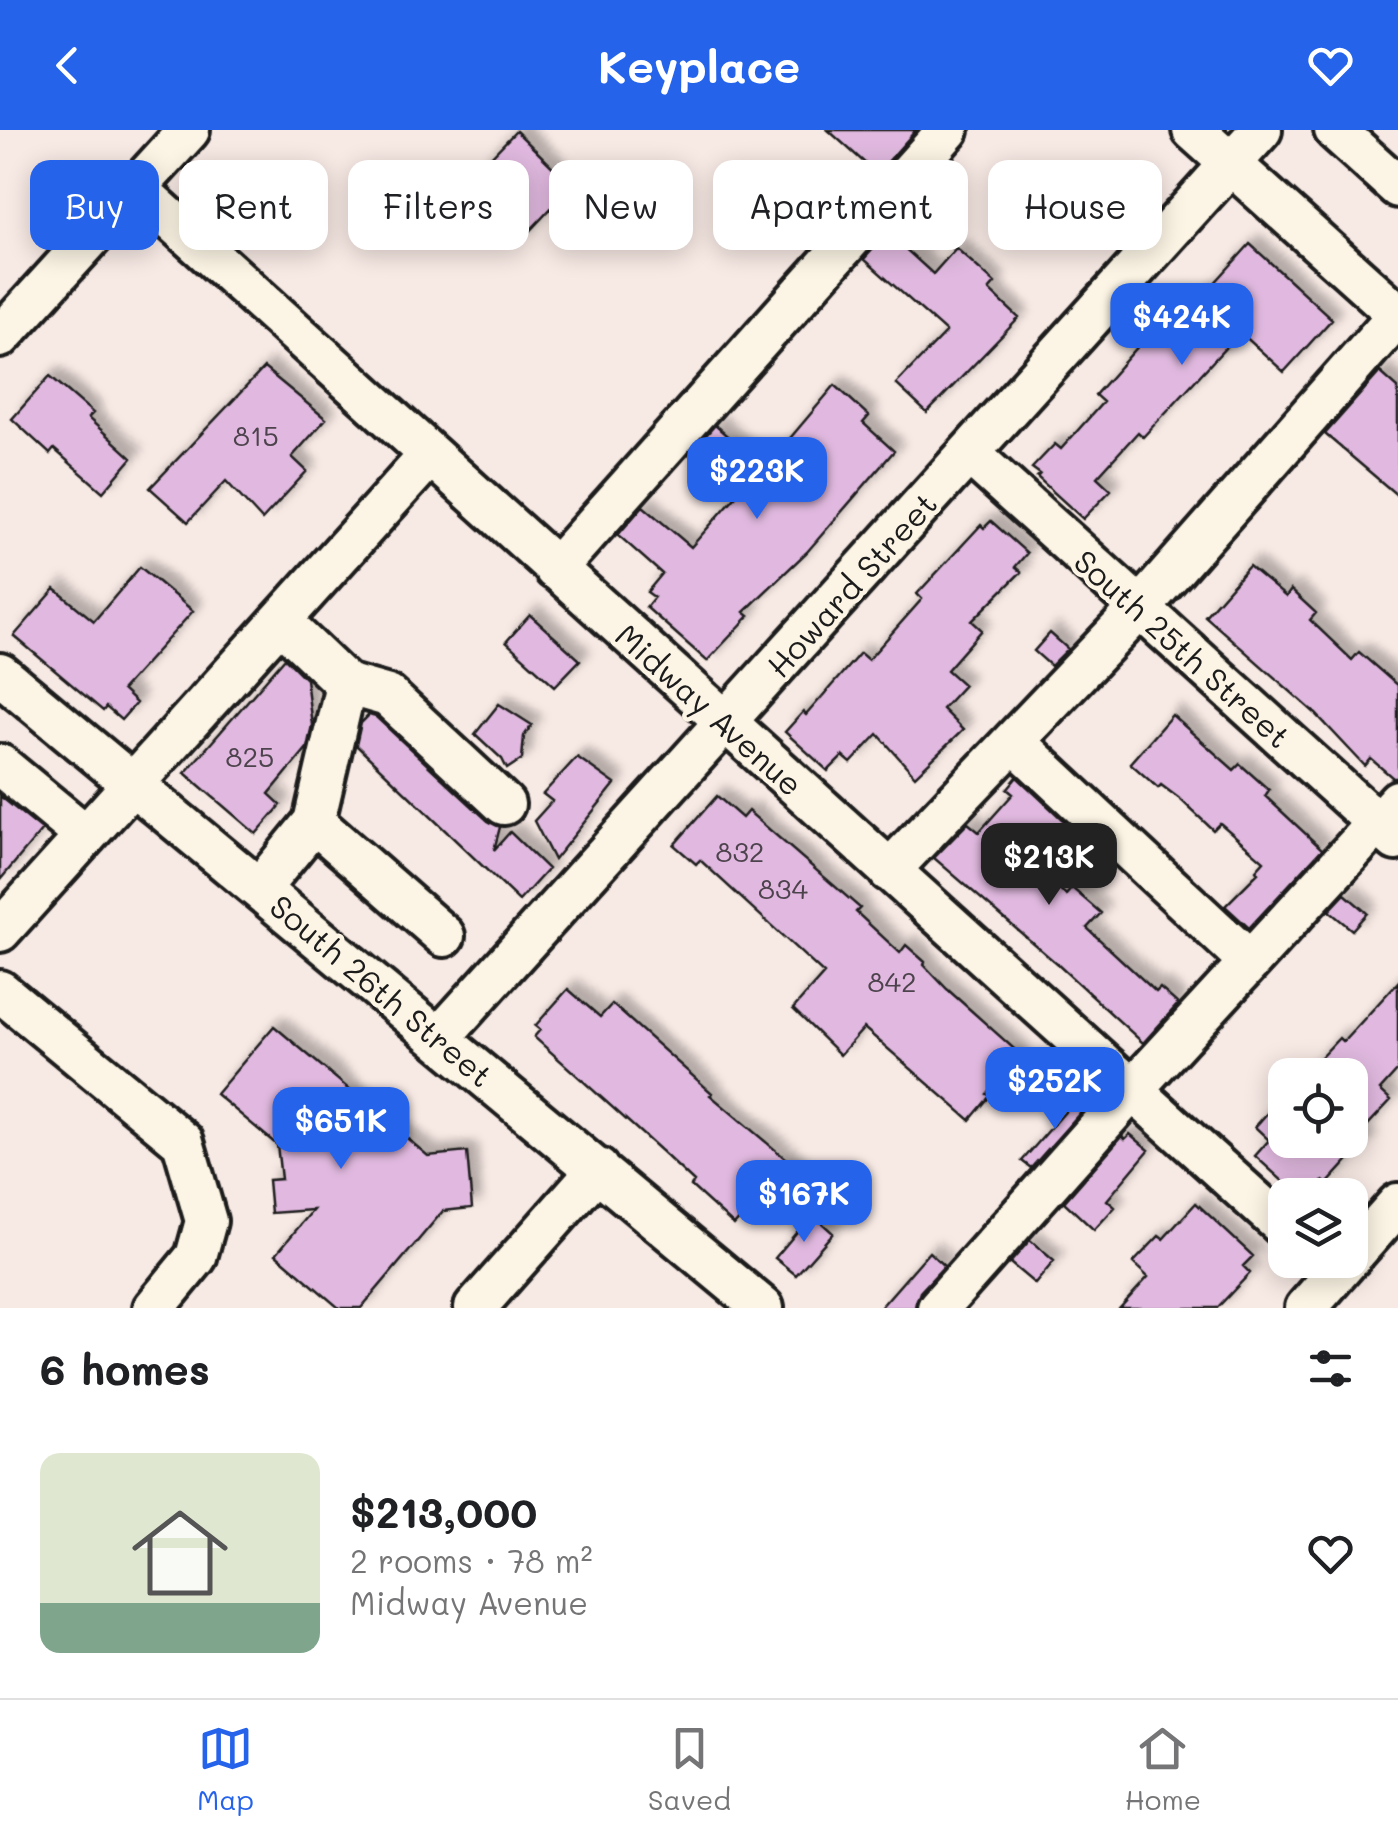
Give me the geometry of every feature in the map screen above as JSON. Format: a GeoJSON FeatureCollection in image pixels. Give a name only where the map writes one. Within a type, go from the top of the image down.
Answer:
{"type":"FeatureCollection","features":[{"type":"Feature","properties":{"kind":"street"},"geometry":{"type":"LineString","coordinates":[[159,163],[189,130]]}},
{"type":"Feature","properties":{"kind":"street"},"geometry":{"type":"LineString","coordinates":[[555,569],[948,130]]}},
{"type":"Feature","properties":{"kind":"street"},"geometry":{"type":"LineString","coordinates":[[889,871],[1140,608],[1398,314],[1193,130]]}},
{"type":"Feature","properties":{"kind":"street","name":"Howard Street"},"geometry":{"type":"LineString","coordinates":[[440,1037],[1261,130]]}},
{"type":"Feature","properties":{"kind":"street"},"geometry":{"type":"LineString","coordinates":[[1336,130],[1398,187]]}},
{"type":"Feature","properties":{"kind":"street","name":"Midway Avenue"},"geometry":{"type":"LineString","coordinates":[[159,209],[1268,1213]]}},
{"type":"Feature","properties":{"kind":"street"},"geometry":{"type":"LineString","coordinates":[[0,337],[79,250]]}},
{"type":"Feature","properties":{"kind":"street","name":"South 25th Street"},"geometry":{"type":"LineString","coordinates":[[969,453],[1140,608],[1391,822]]}},
{"type":"Feature","properties":{"kind":"street"},"geometry":{"type":"LineString","coordinates":[[0,931],[430,455]]}},
{"type":"Feature","properties":{"kind":"street"},"geometry":{"type":"LineString","coordinates":[[280,621],[346,684],[388,696],[504,804]]}},
{"type":"Feature","properties":{"kind":"street","name":"South 26th Street"},"geometry":{"type":"LineString","coordinates":[[0,674],[763,1308]]}},
{"type":"Feature","properties":{"kind":"street"},"geometry":{"type":"LineString","coordinates":[[260,888],[314,822],[346,684]]}},
{"type":"Feature","properties":{"kind":"street"},"geometry":{"type":"LineString","coordinates":[[1013,741],[1250,962]]}},
{"type":"Feature","properties":{"kind":"street"},"geometry":{"type":"LineString","coordinates":[[0,764],[86,836]]}},
{"type":"Feature","properties":{"kind":"street"},"geometry":{"type":"LineString","coordinates":[[314,822],[444,936]]}},
{"type":"Feature","properties":{"kind":"street"},"geometry":{"type":"LineString","coordinates":[[938,1308],[1250,962],[1391,822]]}},
{"type":"Feature","properties":{"kind":"street"},"geometry":{"type":"LineString","coordinates":[[0,991],[183,1142],[206,1221],[196,1257],[160,1306]]}},
{"type":"Feature","properties":{"kind":"street"},"geometry":{"type":"LineString","coordinates":[[476,1308],[598,1169]]}},
{"type":"Feature","properties":{"kind":"street"},"geometry":{"type":"LineString","coordinates":[[1368,1234],[1398,1204]]}},
{"type":"Feature","properties":{"kind":"street"},"geometry":{"type":"LineString","coordinates":[[1306,1308],[1327,1278]]}},
{"type":"Feature","properties":{"kind":"building"},"geometry":{"type":"Polygon","coordinates":[[[828,130],[916,130],[889,160],[861,160],[828,130]]]}},
{"type":"Feature","properties":{"kind":"building"},"geometry":{"type":"Polygon","coordinates":[[[516,131],[549,163],[549,210],[529,231],[529,160],[488,160],[516,131]]]}},
{"type":"Feature","properties":{"kind":"building"},"geometry":{"type":"Polygon","coordinates":[[[1250,244],[1332,319],[1284,372],[1240,332],[1143,437],[1138,432],[1097,477],[1111,490],[1083,519],[1032,468],[1055,444],[1061,449],[1103,402],[1095,395],[1180,299],[1191,309],[1250,244]]]}},
{"type":"Feature","properties":{"kind":"building"},"geometry":{"type":"Polygon","coordinates":[[[872,250],[907,250],[933,274],[958,250],[995,283],[989,290],[1019,318],[927,413],[896,384],[946,332],[864,259],[872,250]]]}},
{"type":"Feature","properties":{"kind":"building"},"geometry":{"type":"Polygon","coordinates":[[[264,368],[326,419],[292,457],[307,471],[262,520],[226,481],[188,522],[150,488],[264,368]]]}},
{"type":"Feature","properties":{"kind":"building"},"geometry":{"type":"Polygon","coordinates":[[[1380,372],[1398,388],[1398,496],[1325,434],[1380,372]]]}},
{"type":"Feature","properties":{"kind":"building"},"geometry":{"type":"Polygon","coordinates":[[[50,376],[93,413],[88,418],[132,458],[103,492],[54,449],[50,454],[12,419],[50,376]]]}},
{"type":"Feature","properties":{"kind":"building"},"geometry":{"type":"Polygon","coordinates":[[[835,385],[869,416],[863,423],[894,451],[807,552],[744,612],[749,616],[707,661],[646,607],[654,597],[647,592],[662,574],[618,535],[643,506],[691,547],[741,490],[694,449],[715,425],[764,469],[835,385]]]}},
{"type":"Feature","properties":{"kind":"building"},"geometry":{"type":"Polygon","coordinates":[[[991,521],[1027,553],[1015,567],[1021,572],[972,621],[982,630],[947,670],[964,685],[942,709],[963,730],[915,776],[878,734],[851,763],[843,756],[828,771],[785,732],[803,712],[806,715],[860,653],[868,660],[922,599],[917,594],[981,525],[984,528],[991,521]]]}},
{"type":"Feature","properties":{"kind":"building"},"geometry":{"type":"Polygon","coordinates":[[[1249,566],[1286,597],[1291,590],[1316,613],[1310,620],[1352,660],[1359,652],[1398,686],[1398,778],[1371,759],[1365,766],[1316,714],[1205,616],[1249,566]]]}},
{"type":"Feature","properties":{"kind":"building"},"geometry":{"type":"Polygon","coordinates":[[[140,567],[193,611],[122,690],[136,703],[121,720],[106,707],[103,711],[14,636],[55,589],[94,621],[140,567]]]}},
{"type":"Feature","properties":{"kind":"building"},"geometry":{"type":"Polygon","coordinates":[[[530,615],[580,660],[555,686],[506,642],[530,615]]]}},
{"type":"Feature","properties":{"kind":"building"},"geometry":{"type":"Polygon","coordinates":[[[1050,633],[1068,649],[1051,666],[1034,651],[1050,633]]]}},
{"type":"Feature","properties":{"kind":"building"},"geometry":{"type":"Polygon","coordinates":[[[285,658],[306,679],[312,725],[307,748],[269,794],[281,805],[256,834],[185,773],[285,658]]]}},
{"type":"Feature","properties":{"kind":"building"},"geometry":{"type":"Polygon","coordinates":[[[499,704],[532,725],[524,736],[522,759],[507,769],[502,759],[475,734],[499,704]]]}},
{"type":"Feature","properties":{"kind":"building"},"geometry":{"type":"Polygon","coordinates":[[[369,715],[376,717],[488,821],[500,827],[494,850],[510,832],[548,869],[519,901],[356,745],[361,723],[369,715]]]}},
{"type":"Feature","properties":{"kind":"building"},"geometry":{"type":"Polygon","coordinates":[[[1172,715],[1234,770],[1240,764],[1269,790],[1265,796],[1322,849],[1249,928],[1225,906],[1258,873],[1256,870],[1264,861],[1220,823],[1213,830],[1181,800],[1161,785],[1158,788],[1130,763],[1172,715]]]}},
{"type":"Feature","properties":{"kind":"building"},"geometry":{"type":"Polygon","coordinates":[[[577,757],[615,784],[554,860],[534,821],[552,801],[543,794],[577,757]]]}},
{"type":"Feature","properties":{"kind":"building"},"geometry":{"type":"Polygon","coordinates":[[[1017,777],[1064,821],[1028,861],[1066,895],[1072,888],[1101,913],[1087,928],[1156,992],[1160,988],[1178,1004],[1143,1043],[934,858],[968,823],[979,832],[1013,794],[1007,789],[1017,777]]]}},
{"type":"Feature","properties":{"kind":"building"},"geometry":{"type":"Polygon","coordinates":[[[0,796],[42,830],[0,880],[0,796]]]}},
{"type":"Feature","properties":{"kind":"building"},"geometry":{"type":"Polygon","coordinates":[[[717,796],[742,818],[748,811],[860,908],[856,912],[900,953],[906,945],[947,989],[1021,1055],[970,1120],[864,1028],[840,1055],[793,1009],[824,974],[700,860],[696,864],[674,845],[717,796]]]}},
{"type":"Feature","properties":{"kind":"building"},"geometry":{"type":"Polygon","coordinates":[[[1345,894],[1367,913],[1352,930],[1329,911],[1345,894]]]}},
{"type":"Feature","properties":{"kind":"building"},"geometry":{"type":"Polygon","coordinates":[[[1398,982],[1398,1070],[1380,1090],[1391,1100],[1368,1125],[1368,1058],[1320,1058],[1339,1038],[1343,1042],[1398,982]]]}},
{"type":"Feature","properties":{"kind":"building"},"geometry":{"type":"Polygon","coordinates":[[[568,989],[600,1017],[612,1004],[710,1095],[798,1169],[775,1193],[768,1187],[734,1225],[691,1186],[694,1182],[534,1037],[540,1030],[535,1026],[568,989]]]}},
{"type":"Feature","properties":{"kind":"building"},"geometry":{"type":"Polygon","coordinates":[[[274,1026],[428,1156],[467,1152],[472,1208],[443,1211],[361,1308],[339,1308],[276,1254],[313,1210],[271,1213],[268,1180],[281,1179],[277,1145],[216,1094],[274,1026]]]}},
{"type":"Feature","properties":{"kind":"building"},"geometry":{"type":"Polygon","coordinates":[[[1078,1097],[1087,1105],[1031,1168],[1022,1161],[1078,1097]]]}},
{"type":"Feature","properties":{"kind":"building"},"geometry":{"type":"Polygon","coordinates":[[[1268,1112],[1268,1139],[1255,1127],[1268,1112]]]}},
{"type":"Feature","properties":{"kind":"building"},"geometry":{"type":"Polygon","coordinates":[[[1130,1134],[1149,1150],[1107,1200],[1115,1207],[1094,1230],[1064,1202],[1122,1136],[1125,1139],[1130,1134]]]}},
{"type":"Feature","properties":{"kind":"building"},"geometry":{"type":"Polygon","coordinates":[[[1268,1141],[1268,1158],[1351,1158],[1332,1178],[1279,1178],[1255,1156],[1268,1141]]]}},
{"type":"Feature","properties":{"kind":"building"},"geometry":{"type":"Polygon","coordinates":[[[1196,1203],[1253,1256],[1243,1266],[1250,1273],[1217,1308],[1120,1308],[1148,1277],[1133,1263],[1159,1236],[1163,1239],[1196,1203]]]}},
{"type":"Feature","properties":{"kind":"building"},"geometry":{"type":"Polygon","coordinates":[[[812,1214],[833,1233],[796,1275],[775,1258],[812,1214]]]}},
{"type":"Feature","properties":{"kind":"building"},"geometry":{"type":"Polygon","coordinates":[[[1030,1240],[1054,1261],[1035,1284],[1010,1263],[1030,1240]]]}},
{"type":"Feature","properties":{"kind":"building"},"geometry":{"type":"Polygon","coordinates":[[[929,1252],[944,1266],[920,1292],[915,1308],[880,1308],[929,1252]]]}}]}
